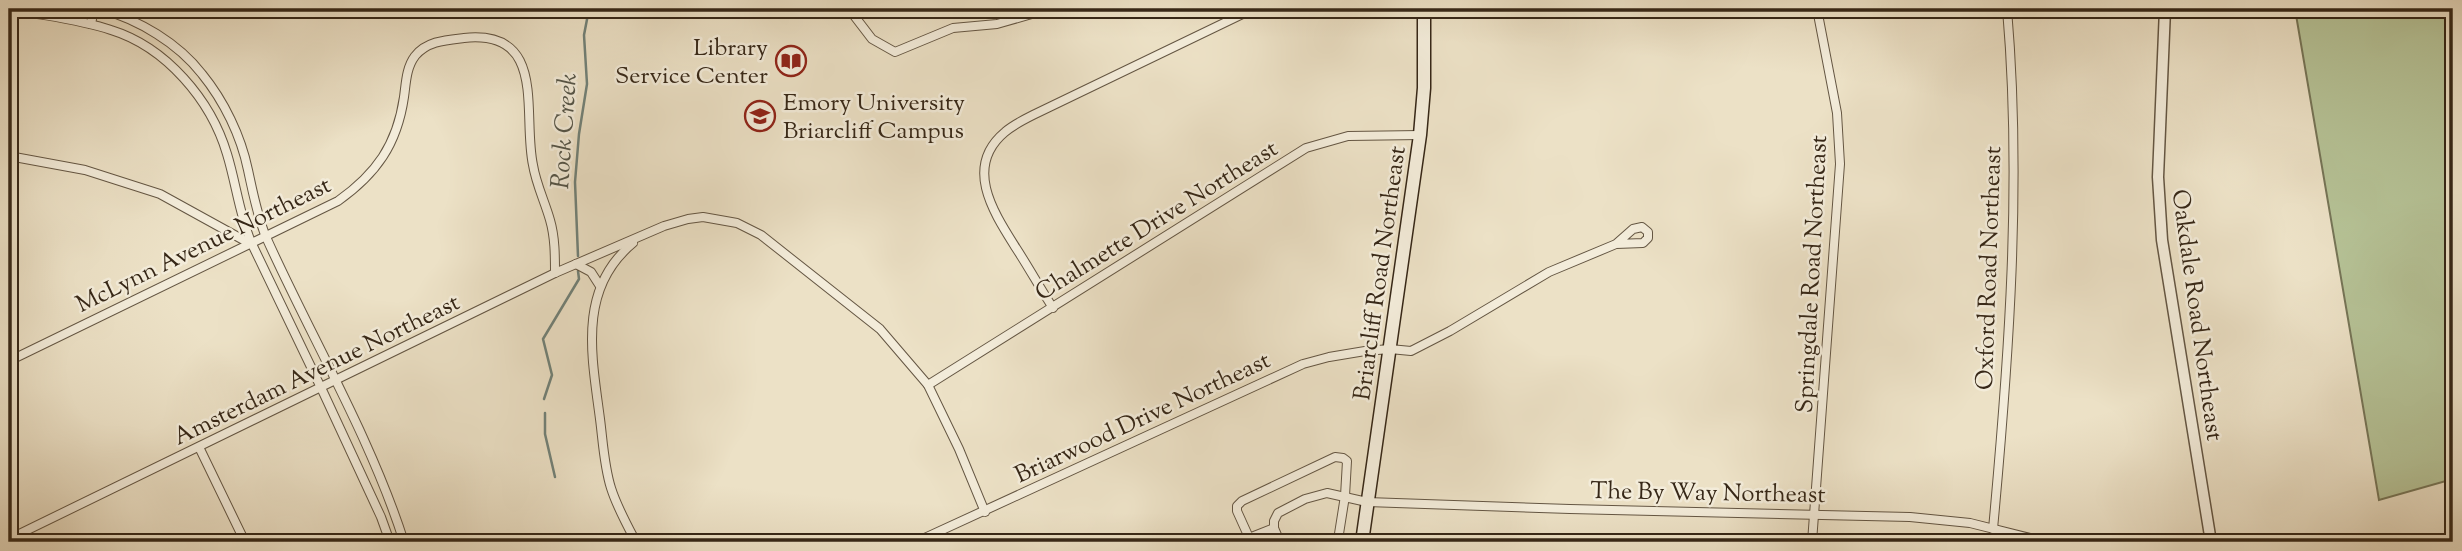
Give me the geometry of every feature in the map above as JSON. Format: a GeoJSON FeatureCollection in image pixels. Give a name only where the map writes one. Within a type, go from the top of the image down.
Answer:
{"type":"FeatureCollection","features":[{"type":"Feature","properties":{"kind":"main road","name":"Briarcliff Road Northeast"},"geometry":{"type":"LineString","coordinates":[[1362,542],[1420,135],[1424,88],[1424,9]]}},
{"type":"Feature","properties":{"kind":"street"},"geometry":{"type":"LineString","coordinates":[[11,9],[91,24],[113,30],[144,45],[174,69],[215,121],[227,153],[250,242],[377,507],[390,542]]}},
{"type":"Feature","properties":{"kind":"street"},"geometry":{"type":"LineString","coordinates":[[91,24],[94,9]]}},
{"type":"Feature","properties":{"kind":"street"},"geometry":{"type":"LineString","coordinates":[[101,9],[131,20],[184,54],[220,102],[236,131],[265,235],[389,500],[404,542]]}},
{"type":"Feature","properties":{"kind":"street"},"geometry":{"type":"LineString","coordinates":[[849,9],[872,40],[895,51],[953,28],[997,24],[1049,9]]}},
{"type":"Feature","properties":{"kind":"street"},"geometry":{"type":"LineString","coordinates":[[1053,308],[1001,224],[987,196],[985,175],[988,157],[998,139],[1012,126],[1051,106],[1253,9]]}},
{"type":"Feature","properties":{"kind":"street","name":"Springdale Road Northeast"},"geometry":{"type":"LineString","coordinates":[[1812,542],[1840,164],[1837,113],[1816,9]]}},
{"type":"Feature","properties":{"kind":"street","name":"Oxford Road Northeast"},"geometry":{"type":"LineString","coordinates":[[1993,529],[2013,216],[2007,9]]}},
{"type":"Feature","properties":{"kind":"street","name":"Oakdale Road Northeast"},"geometry":{"type":"LineString","coordinates":[[2165,9],[2158,177],[2162,240],[2211,542]]}},
{"type":"Feature","properties":{"kind":"street","name":"McLynn Avenue Northeast"},"geometry":{"type":"LineString","coordinates":[[9,361],[338,201],[368,178],[390,142],[401,111],[412,62],[420,51],[443,41],[483,37],[492,39],[508,48],[522,64],[527,76],[531,156],[552,226],[555,274]]}},
{"type":"Feature","properties":{"kind":"street"},"geometry":{"type":"LineString","coordinates":[[185,81],[197,69]]}},
{"type":"Feature","properties":{"kind":"street","name":"Chalmette Drive Northeast"},"geometry":{"type":"LineString","coordinates":[[928,385],[1306,148],[1348,135],[1420,135]]}},
{"type":"Feature","properties":{"kind":"street"},"geometry":{"type":"LineString","coordinates":[[9,156],[85,170],[160,194],[250,242]]}},
{"type":"Feature","properties":{"kind":"street"},"geometry":{"type":"LineString","coordinates":[[239,203],[254,201]]}},
{"type":"Feature","properties":{"kind":"street","name":"Amsterdam Avenue Northeast"},"geometry":{"type":"LineString","coordinates":[[14,539],[576,264],[676,222],[696,217],[724,219],[748,228],[784,251],[866,316],[898,348],[928,385],[985,512]]}},
{"type":"Feature","properties":{"kind":"street"},"geometry":{"type":"LineString","coordinates":[[636,542],[613,494],[605,461],[594,376],[591,327],[592,312],[600,286],[619,256],[640,237]]}},
{"type":"Feature","properties":{"kind":"street","name":"Briarwood Drive Northeast"},"geometry":{"type":"LineString","coordinates":[[916,542],[1303,364],[1338,355],[1390,349],[1411,351],[1451,331],[1549,272],[1616,244]]}},
{"type":"Feature","properties":{"kind":"street"},"geometry":{"type":"LineString","coordinates":[[576,264],[591,272],[600,286]]}},
{"type":"Feature","properties":{"kind":"street"},"geometry":{"type":"LineString","coordinates":[[199,447],[245,542]]}},
{"type":"Feature","properties":{"kind":"street"},"geometry":{"type":"LineString","coordinates":[[1280,542],[1274,528],[1250,540],[1237,506],[1242,500],[1335,457],[1343,458],[1347,461],[1345,496],[1338,540],[1316,542]]}},
{"type":"Feature","properties":{"kind":"street","name":"The By Way Northeast"},"geometry":{"type":"LineString","coordinates":[[1274,528],[1278,513],[1305,499],[1327,493],[1367,502],[1923,518],[1952,520],[2046,542]]}},
{"type":"Feature","properties":{"kind":"street"},"geometry":{"type":"LineString","coordinates":[[739,542],[776,539],[813,542]]}},
{"type":"Feature","properties":{"kind":"green space"},"geometry":{"type":"Polygon","coordinates":[[[2295,9],[2453,9],[2453,479],[2379,500],[2295,9]]]}},
{"type":"Feature","properties":{"kind":"waterway","name":"Rock Creek"},"geometry":{"type":"LineString","coordinates":[[578,256],[575,182],[587,84],[584,35],[589,9]]}},
{"type":"Feature","properties":{"kind":"waterway","name":"Rock Creek"},"geometry":{"type":"LineString","coordinates":[[544,399],[552,375],[543,339],[579,279],[578,271]]}},
{"type":"Feature","properties":{"kind":"waterway","name":"Rock Creek"},"geometry":{"type":"LineString","coordinates":[[545,413],[545,434],[555,477]]}},
{"type":"Feature","properties":{"kind":"place","name":"Library Service Center"},"geometry":{"type":"Point","coordinates":[791,61]}},
{"type":"Feature","properties":{"kind":"place","name":"Emory University Briarcliff Campus"},"geometry":{"type":"Point","coordinates":[760,116]}}]}
